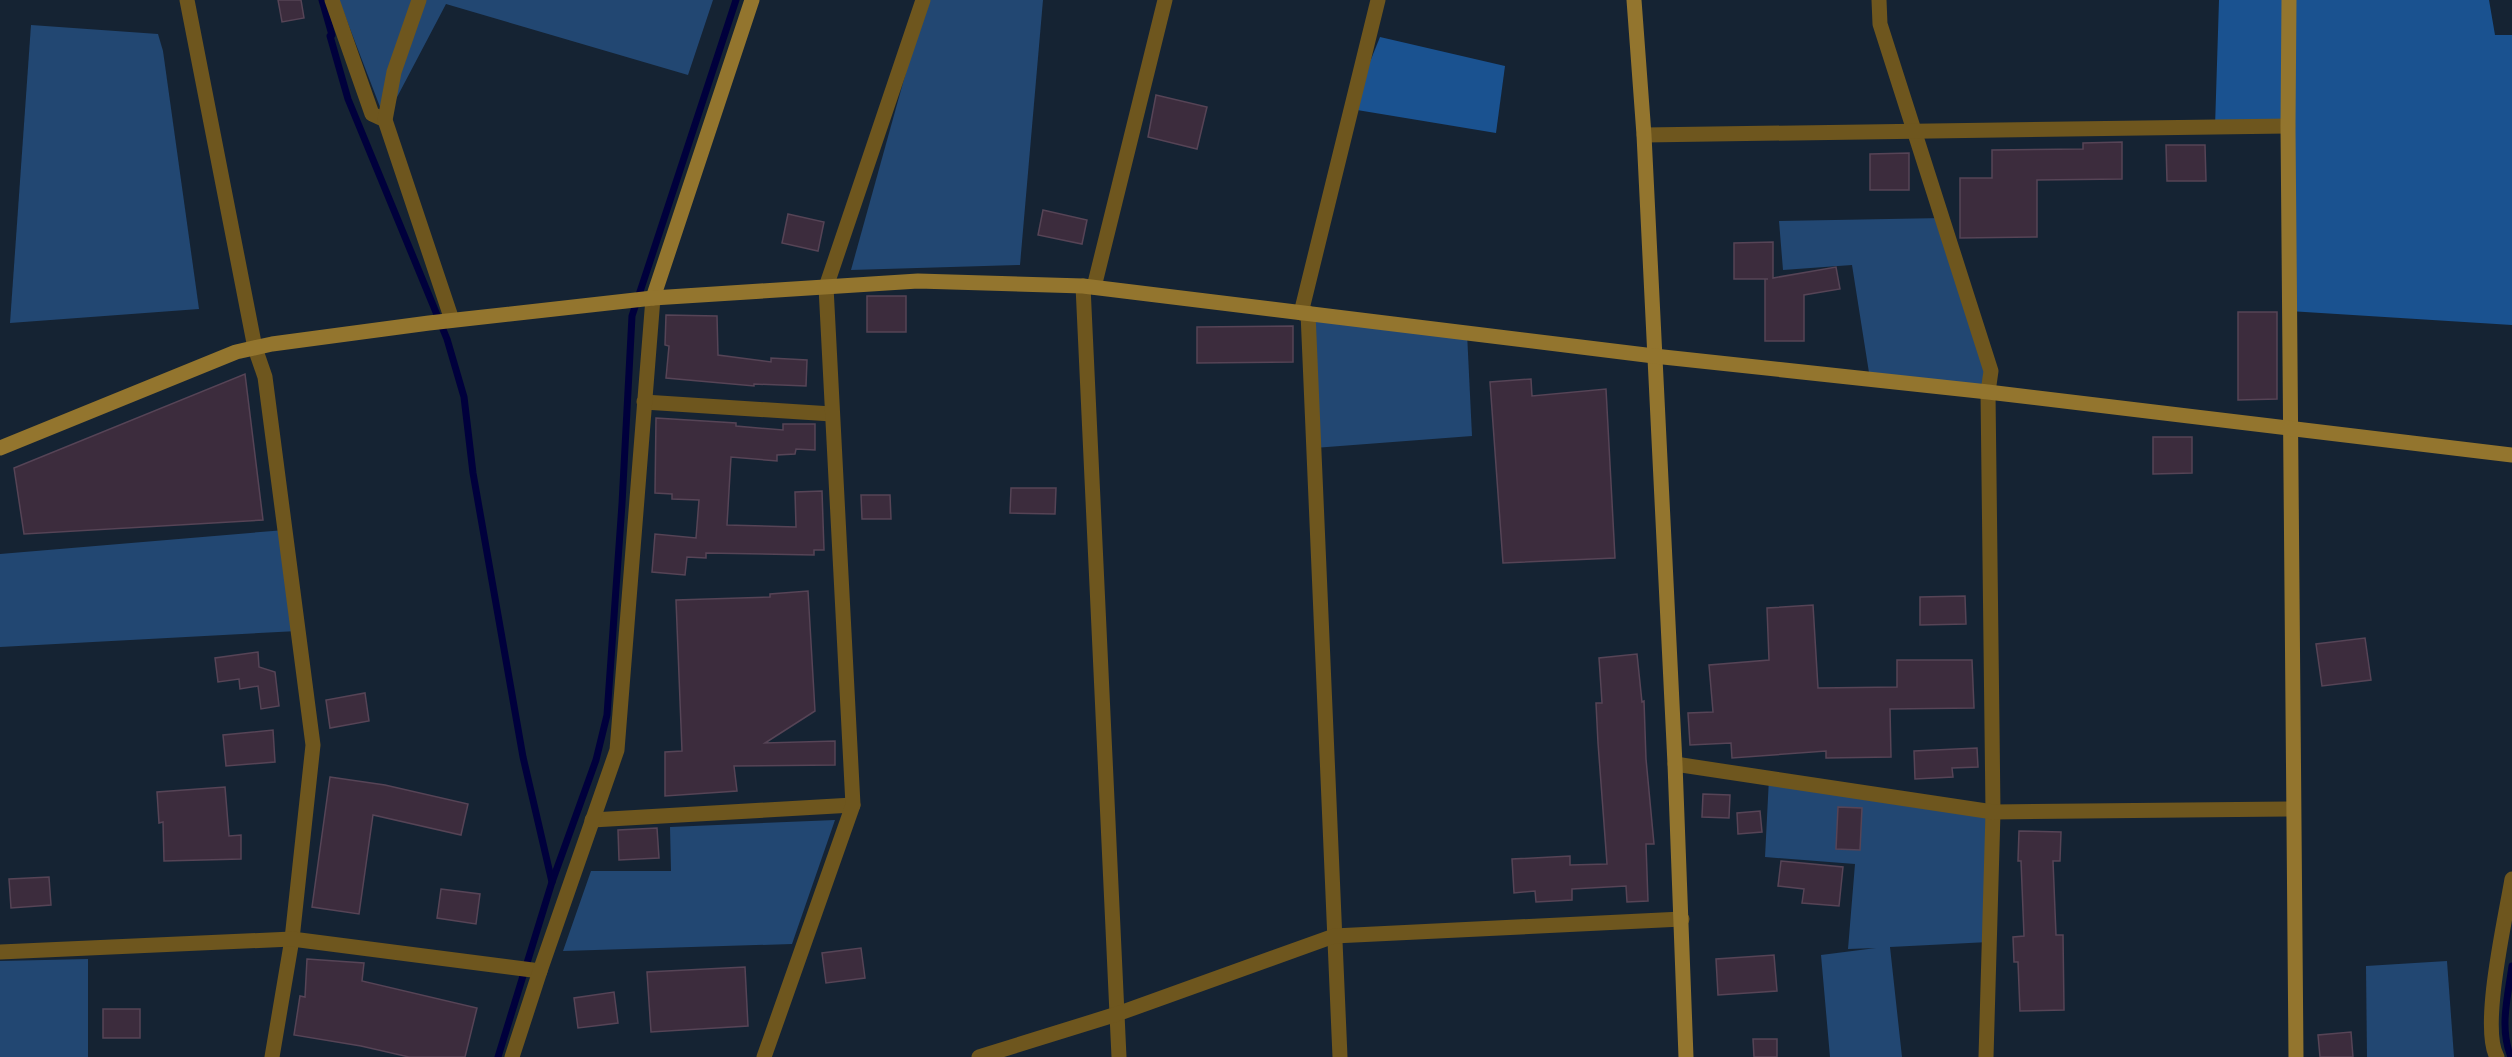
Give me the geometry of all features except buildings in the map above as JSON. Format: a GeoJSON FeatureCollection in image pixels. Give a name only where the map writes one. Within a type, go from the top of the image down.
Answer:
{"type":"FeatureCollection","features":[{"type":"Feature","properties":{"kind":"street"},"geometry":{"type":"LineString","coordinates":[[187,0],[255,348],[265,377],[313,745],[292,939],[272,1057]]}},
{"type":"Feature","properties":{"kind":"street"},"geometry":{"type":"LineString","coordinates":[[332,0],[372,114],[385,120]]}},
{"type":"Feature","properties":{"kind":"street"},"geometry":{"type":"LineString","coordinates":[[419,0],[394,72],[385,120],[452,320]]}},
{"type":"Feature","properties":{"kind":"street"},"geometry":{"type":"LineString","coordinates":[[512,1057],[617,750],[652,298],[752,0]]}},
{"type":"Feature","properties":{"kind":"street"},"geometry":{"type":"LineString","coordinates":[[764,1057],[853,805],[825,287],[923,0]]}},
{"type":"Feature","properties":{"kind":"street"},"geometry":{"type":"LineString","coordinates":[[1119,1057],[1089,286],[1165,0]]}},
{"type":"Feature","properties":{"kind":"street"},"geometry":{"type":"LineString","coordinates":[[1340,1057],[1305,313],[1378,0]]}},
{"type":"Feature","properties":{"kind":"street"},"geometry":{"type":"LineString","coordinates":[[1634,0],[1644,135],[1676,764],[1686,1057]]}},
{"type":"Feature","properties":{"kind":"street"},"geometry":{"type":"LineString","coordinates":[[1879,0],[1880,24],[1991,371],[1988,392],[1993,812],[1986,1057]]}},
{"type":"Feature","properties":{"kind":"street"},"geometry":{"type":"LineString","coordinates":[[2289,0],[2290,430],[2296,1057]]}},
{"type":"Feature","properties":{"kind":"street"},"geometry":{"type":"LineString","coordinates":[[1644,135],[2288,126]]}},
{"type":"Feature","properties":{"kind":"street"},"geometry":{"type":"LineString","coordinates":[[0,448],[236,352],[255,348],[452,320],[652,298],[918,281],[1089,286],[1654,356],[1988,392],[2512,455]]}},
{"type":"Feature","properties":{"kind":"street"},"geometry":{"type":"LineString","coordinates":[[644,402],[832,414]]}},
{"type":"Feature","properties":{"kind":"street"},"geometry":{"type":"LineString","coordinates":[[1676,764],[1993,812],[2293,809]]}},
{"type":"Feature","properties":{"kind":"street"},"geometry":{"type":"LineString","coordinates":[[592,820],[853,805]]}},
{"type":"Feature","properties":{"kind":"street"},"geometry":{"type":"LineString","coordinates":[[2497,1057],[2491,1034],[2492,1006],[2512,879]]}},
{"type":"Feature","properties":{"kind":"street"},"geometry":{"type":"LineString","coordinates":[[980,1057],[1118,1014],[1334,936],[1682,919]]}},
{"type":"Feature","properties":{"kind":"street"},"geometry":{"type":"LineString","coordinates":[[0,952],[292,939],[540,971]]}},
{"type":"Feature","properties":{"kind":"shaded area"},"geometry":{"type":"Polygon","coordinates":[[[339,0],[713,0],[688,75],[446,4],[385,120],[339,0]]]}},
{"type":"Feature","properties":{"kind":"shaded area"},"geometry":{"type":"Polygon","coordinates":[[[926,0],[1043,0],[1020,265],[851,270],[926,0]]]}},
{"type":"Feature","properties":{"kind":"shaded area"},"geometry":{"type":"Polygon","coordinates":[[[2219,0],[2489,0],[2495,35],[2512,35],[2512,325],[2289,311],[2288,126],[2215,127],[2219,0]]]}},
{"type":"Feature","properties":{"kind":"shaded area"},"geometry":{"type":"Polygon","coordinates":[[[31,25],[158,34],[163,51],[199,309],[10,323],[31,25]]]}},
{"type":"Feature","properties":{"kind":"shaded area"},"geometry":{"type":"Polygon","coordinates":[[[1380,37],[1505,66],[1496,133],[1351,109],[1380,37]]]}},
{"type":"Feature","properties":{"kind":"shaded area"},"geometry":{"type":"Polygon","coordinates":[[[1943,218],[1989,388],[1870,379],[1852,265],[1783,270],[1779,221],[1943,218]]]}},
{"type":"Feature","properties":{"kind":"shaded area"},"geometry":{"type":"Polygon","coordinates":[[[1308,313],[1467,333],[1472,436],[1314,448],[1308,313]]]}},
{"type":"Feature","properties":{"kind":"shaded area"},"geometry":{"type":"Polygon","coordinates":[[[285,530],[298,631],[0,647],[0,554],[285,530]]]}},
{"type":"Feature","properties":{"kind":"shaded area"},"geometry":{"type":"Polygon","coordinates":[[[1769,778],[1993,812],[1989,942],[1890,947],[1902,1057],[1830,1057],[1821,955],[1876,948],[1848,949],[1855,864],[1765,857],[1769,778]]]}},
{"type":"Feature","properties":{"kind":"shaded area"},"geometry":{"type":"Polygon","coordinates":[[[835,820],[792,944],[563,951],[591,871],[671,871],[670,827],[835,820]]]}},
{"type":"Feature","properties":{"kind":"shaded area"},"geometry":{"type":"Polygon","coordinates":[[[88,959],[88,1057],[0,1057],[0,961],[88,959]]]}},
{"type":"Feature","properties":{"kind":"shaded area"},"geometry":{"type":"Polygon","coordinates":[[[2447,961],[2454,1057],[2367,1057],[2366,966],[2447,961]]]}},
{"type":"Feature","properties":{"kind":"waterway"},"geometry":{"type":"LineString","coordinates":[[322,0],[348,99],[447,339],[464,397],[473,473],[523,757],[552,882]]}},
{"type":"Feature","properties":{"kind":"waterway"},"geometry":{"type":"LineString","coordinates":[[498,1057],[552,882],[596,760],[607,715],[632,316],[736,0]]}},
{"type":"Feature","properties":{"kind":"waterway"},"geometry":{"type":"LineString","coordinates":[[2511,1057],[2507,1046],[2505,1023],[2512,966]]}}]}
